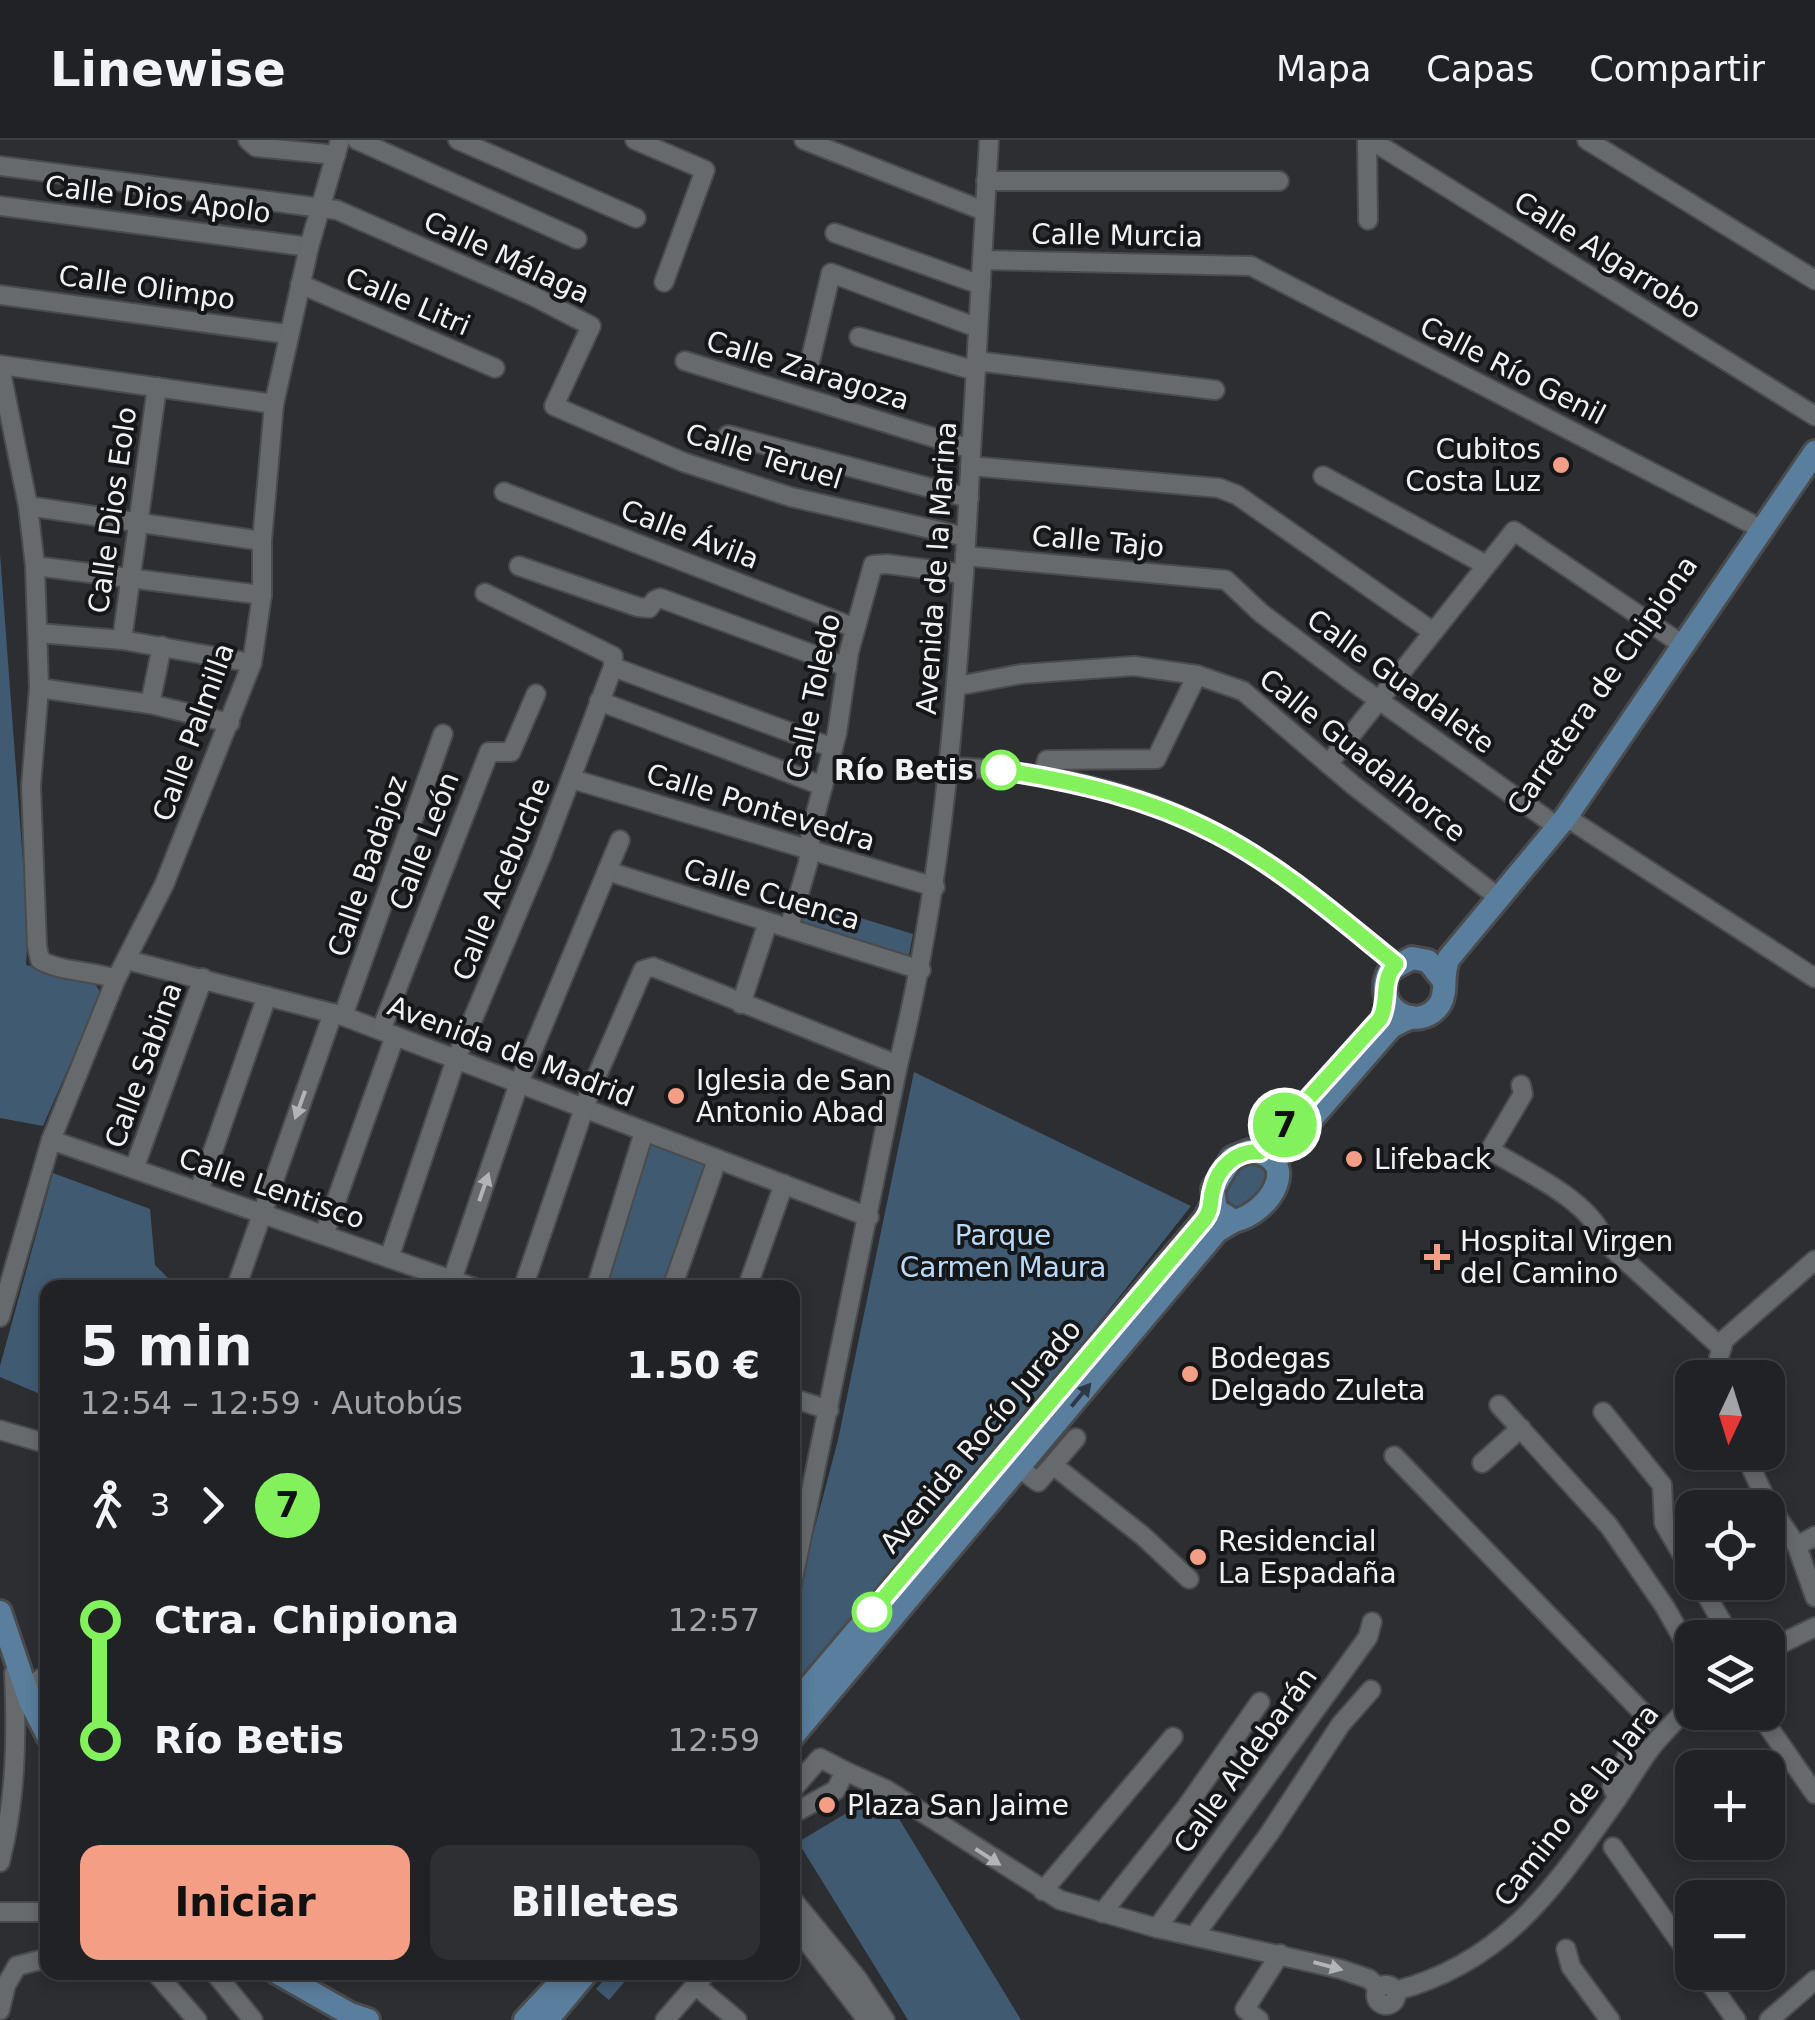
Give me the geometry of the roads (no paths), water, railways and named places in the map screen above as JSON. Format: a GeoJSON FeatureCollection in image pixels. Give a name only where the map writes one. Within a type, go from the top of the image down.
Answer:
{"type":"FeatureCollection","features":[{"type":"Feature","properties":{"kind":"main road","name":"Carretera de Chipiona"},"geometry":{"type":"LineString","coordinates":[[1420,958],[1438,952],[1557,818],[1815,429]]}},
{"type":"Feature","properties":{"kind":"main road","name":"Carretera de Chipiona"},"geometry":{"type":"LineString","coordinates":[[1444,980],[1449,958],[1557,818],[1815,452]]}},
{"type":"Feature","properties":{"kind":"main road"},"geometry":{"type":"LineString","coordinates":[[1267,1157],[1391,1027],[1426,1016],[1437,1007],[1444,994],[1444,980],[1435,966],[1420,958],[1396,964],[1384,984],[1387,1000],[1397,1012],[1411,1018]]}},
{"type":"Feature","properties":{"kind":"main road"},"geometry":{"type":"LineString","coordinates":[[1267,1157],[1380,1019],[1387,1000]]}},
{"type":"Feature","properties":{"kind":"main road"},"geometry":{"type":"LineString","coordinates":[[1249,1151],[1267,1157],[1278,1172],[1274,1192],[1255,1214],[1234,1220],[1220,1215],[1213,1204],[1213,1189],[1232,1158],[1249,1151]]}},
{"type":"Feature","properties":{"kind":"main road","name":"Avenida Rocío Jurado"},"geometry":{"type":"LineString","coordinates":[[800,1698],[1193,1233],[1213,1204]]}},
{"type":"Feature","properties":{"kind":"main road","name":"Avenida Rocío Jurado"},"geometry":{"type":"LineString","coordinates":[[800,1728],[1217,1231],[1234,1220]]}},
{"type":"Feature","properties":{"kind":"main road"},"geometry":{"type":"LineString","coordinates":[[0,1612],[25,1688],[40,1719]]}},
{"type":"Feature","properties":{"kind":"main road"},"geometry":{"type":"LineString","coordinates":[[290,1980],[357,2018]]}},
{"type":"Feature","properties":{"kind":"main road"},"geometry":{"type":"LineString","coordinates":[[524,2020],[562,1980]]}},
{"type":"Feature","properties":{"kind":"main road"},"geometry":{"type":"LineString","coordinates":[[546,2020],[581,1980]]}},
{"type":"Feature","properties":{"kind":"street"},"geometry":{"type":"LineString","coordinates":[[248,140],[256,147],[338,147]]}},
{"type":"Feature","properties":{"kind":"street"},"geometry":{"type":"LineString","coordinates":[[356,140],[577,238]]}},
{"type":"Feature","properties":{"kind":"street"},"geometry":{"type":"LineString","coordinates":[[458,140],[636,218]]}},
{"type":"Feature","properties":{"kind":"street"},"geometry":{"type":"LineString","coordinates":[[635,140],[705,170],[664,282]]}},
{"type":"Feature","properties":{"kind":"street"},"geometry":{"type":"LineString","coordinates":[[804,140],[984,212]]}},
{"type":"Feature","properties":{"kind":"street","name":"Avenida de la Marina"},"geometry":{"type":"LineString","coordinates":[[800,1546],[935,887],[956,686],[988,140]]}},
{"type":"Feature","properties":{"kind":"street"},"geometry":{"type":"LineString","coordinates":[[1368,220],[1369,140]]}},
{"type":"Feature","properties":{"kind":"street","name":"Calle Algarrobo"},"geometry":{"type":"LineString","coordinates":[[1369,140],[1815,416]]}},
{"type":"Feature","properties":{"kind":"street"},"geometry":{"type":"LineString","coordinates":[[1587,140],[1815,280]]}},
{"type":"Feature","properties":{"kind":"street","name":"Calle Palmilla"},"geometry":{"type":"LineString","coordinates":[[0,1317],[51,1140],[116,978],[164,885],[252,663],[262,595],[262,541],[274,404],[309,246],[338,147]]}},
{"type":"Feature","properties":{"kind":"street"},"geometry":{"type":"LineString","coordinates":[[0,166],[319,207]]}},
{"type":"Feature","properties":{"kind":"street"},"geometry":{"type":"LineString","coordinates":[[986,181],[1279,181]]}},
{"type":"Feature","properties":{"kind":"street","name":"Calle Dios Apolo"},"geometry":{"type":"LineString","coordinates":[[0,206],[309,246]]}},
{"type":"Feature","properties":{"kind":"street","name":"Calle Málaga"},"geometry":{"type":"LineString","coordinates":[[319,207],[337,210],[591,326],[554,406]]}},
{"type":"Feature","properties":{"kind":"street"},"geometry":{"type":"LineString","coordinates":[[836,233],[980,284]]}},
{"type":"Feature","properties":{"kind":"street","name":"Calle Murcia"},"geometry":{"type":"LineString","coordinates":[[982,260],[1251,266]]}},
{"type":"Feature","properties":{"kind":"street","name":"Calle Río Genil"},"geometry":{"type":"LineString","coordinates":[[1251,266],[1750,523]]}},
{"type":"Feature","properties":{"kind":"street"},"geometry":{"type":"LineString","coordinates":[[810,366],[831,273],[978,328]]}},
{"type":"Feature","properties":{"kind":"street","name":"Calle Litri"},"geometry":{"type":"LineString","coordinates":[[300,284],[495,368]]}},
{"type":"Feature","properties":{"kind":"street","name":"Calle Olimpo"},"geometry":{"type":"LineString","coordinates":[[0,294],[288,334]]}},
{"type":"Feature","properties":{"kind":"street"},"geometry":{"type":"LineString","coordinates":[[859,336],[976,366],[1216,390]]}},
{"type":"Feature","properties":{"kind":"street","name":"Calle Zaragoza"},"geometry":{"type":"LineString","coordinates":[[686,361],[971,457],[1219,488],[1237,495],[1432,631]]}},
{"type":"Feature","properties":{"kind":"street"},"geometry":{"type":"LineString","coordinates":[[116,978],[48,965],[40,960],[36,946],[31,786],[38,688],[35,566],[28,506],[0,366],[274,404]]}},
{"type":"Feature","properties":{"kind":"street","name":"Calle Dios Eolo"},"geometry":{"type":"LineString","coordinates":[[122,640],[156,387]]}},
{"type":"Feature","properties":{"kind":"street","name":"Calle Teruel"},"geometry":{"type":"LineString","coordinates":[[554,406],[683,462],[755,486],[966,537]]}},
{"type":"Feature","properties":{"kind":"street"},"geometry":{"type":"LineString","coordinates":[[728,434],[968,498]]}},
{"type":"Feature","properties":{"kind":"street"},"geometry":{"type":"LineString","coordinates":[[1324,476],[1486,565]]}},
{"type":"Feature","properties":{"kind":"street","name":"Calle Ávila"},"geometry":{"type":"LineString","coordinates":[[504,492],[855,628]]}},
{"type":"Feature","properties":{"kind":"street"},"geometry":{"type":"LineString","coordinates":[[28,506],[262,541]]}},
{"type":"Feature","properties":{"kind":"street"},"geometry":{"type":"LineString","coordinates":[[1328,764],[1514,531],[1674,639]]}},
{"type":"Feature","properties":{"kind":"street","name":"Calle Toledo"},"geometry":{"type":"LineString","coordinates":[[788,928],[833,748],[855,628],[874,565],[964,566]]}},
{"type":"Feature","properties":{"kind":"street"},"geometry":{"type":"LineString","coordinates":[[35,566],[262,595]]}},
{"type":"Feature","properties":{"kind":"street"},"geometry":{"type":"LineString","coordinates":[[518,566],[638,608],[649,608],[660,598],[847,667]]}},
{"type":"Feature","properties":{"kind":"street","name":"Calle Tajo"},"geometry":{"type":"LineString","coordinates":[[964,566],[1226,580]]}},
{"type":"Feature","properties":{"kind":"street","name":"Calle Guadalete"},"geometry":{"type":"LineString","coordinates":[[1226,580],[1261,613],[1378,700],[1557,818],[1815,978]]}},
{"type":"Feature","properties":{"kind":"street"},"geometry":{"type":"LineString","coordinates":[[485,593],[613,656],[613,667],[833,748]]}},
{"type":"Feature","properties":{"kind":"street"},"geometry":{"type":"LineString","coordinates":[[38,634],[122,640],[252,663]]}},
{"type":"Feature","properties":{"kind":"street"},"geometry":{"type":"LineString","coordinates":[[150,704],[162,646]]}},
{"type":"Feature","properties":{"kind":"street","name":"Calle Guadalhorce"},"geometry":{"type":"LineString","coordinates":[[956,686],[1020,674],[1134,666],[1197,675],[1243,691],[1328,764],[1490,891]]}},
{"type":"Feature","properties":{"kind":"street","name":"Calle Acebuche"},"geometry":{"type":"LineString","coordinates":[[389,1258],[456,1059],[572,779],[613,667]]}},
{"type":"Feature","properties":{"kind":"street"},"geometry":{"type":"LineString","coordinates":[[1042,777],[1047,760],[1156,759],[1197,675]]}},
{"type":"Feature","properties":{"kind":"street"},"geometry":{"type":"LineString","coordinates":[[38,688],[150,704],[230,723]]}},
{"type":"Feature","properties":{"kind":"street","name":"Calle León"},"geometry":{"type":"LineString","coordinates":[[388,1033],[488,752],[511,752],[536,694]]}},
{"type":"Feature","properties":{"kind":"street"},"geometry":{"type":"LineString","coordinates":[[599,701],[823,786]]}},
{"type":"Feature","properties":{"kind":"street","name":"Calle Badajoz"},"geometry":{"type":"LineString","coordinates":[[239,1280],[260,1213],[443,734]]}},
{"type":"Feature","properties":{"kind":"street"},"geometry":{"type":"LineString","coordinates":[[949,768],[988,768],[1135,799],[1215,833],[1277,872],[1396,964]]}},
{"type":"Feature","properties":{"kind":"street","name":"Calle Pontevedra"},"geometry":{"type":"LineString","coordinates":[[572,779],[935,887]]}},
{"type":"Feature","properties":{"kind":"street"},"geometry":{"type":"LineString","coordinates":[[452,1280],[519,1083],[620,840]]}},
{"type":"Feature","properties":{"kind":"street","name":"Calle Cuenca"},"geometry":{"type":"LineString","coordinates":[[607,871],[921,970]]}},
{"type":"Feature","properties":{"kind":"street"},"geometry":{"type":"LineString","coordinates":[[741,1004],[768,922]]}},
{"type":"Feature","properties":{"kind":"street","name":"Avenida de Madrid"},"geometry":{"type":"LineString","coordinates":[[127,960],[338,1015],[869,1217]]}},
{"type":"Feature","properties":{"kind":"street"},"geometry":{"type":"LineString","coordinates":[[526,1280],[584,1108],[642,970],[652,967],[898,1065]]}},
{"type":"Feature","properties":{"kind":"street","name":"Calle Sabina"},"geometry":{"type":"LineString","coordinates":[[134,1170],[203,978]]}},
{"type":"Feature","properties":{"kind":"street"},"geometry":{"type":"LineString","coordinates":[[198,1191],[268,996]]}},
{"type":"Feature","properties":{"kind":"street"},"geometry":{"type":"LineString","coordinates":[[324,1235],[388,1033]]}},
{"type":"Feature","properties":{"kind":"street"},"geometry":{"type":"LineString","coordinates":[[1521,1085],[1523,1094],[1490,1150],[1581,1207],[1600,1226],[1605,1242],[1722,1348]]}},
{"type":"Feature","properties":{"kind":"street"},"geometry":{"type":"LineString","coordinates":[[598,1280],[644,1132]]}},
{"type":"Feature","properties":{"kind":"street","name":"Calle Lentisco"},"geometry":{"type":"LineString","coordinates":[[51,1140],[452,1280]]}},
{"type":"Feature","properties":{"kind":"street"},"geometry":{"type":"LineString","coordinates":[[675,1280],[717,1160]]}},
{"type":"Feature","properties":{"kind":"street"},"geometry":{"type":"LineString","coordinates":[[751,1280],[784,1184]]}},
{"type":"Feature","properties":{"kind":"street"},"geometry":{"type":"LineString","coordinates":[[1719,1360],[1724,1340],[1815,1260]]}},
{"type":"Feature","properties":{"kind":"street"},"geometry":{"type":"LineString","coordinates":[[800,1401],[829,1410]]}},
{"type":"Feature","properties":{"kind":"street"},"geometry":{"type":"LineString","coordinates":[[1500,1405],[1609,1526],[1675,1624]]}},
{"type":"Feature","properties":{"kind":"street"},"geometry":{"type":"LineString","coordinates":[[1604,1412],[1662,1485],[1664,1523],[1675,1542]]}},
{"type":"Feature","properties":{"kind":"street"},"geometry":{"type":"LineString","coordinates":[[1482,1463],[1522,1428]]}},
{"type":"Feature","properties":{"kind":"street"},"geometry":{"type":"LineString","coordinates":[[0,1430],[40,1442]]}},
{"type":"Feature","properties":{"kind":"street"},"geometry":{"type":"LineString","coordinates":[[1076,1438],[1053,1465],[1143,1536],[1189,1580]]}},
{"type":"Feature","properties":{"kind":"street"},"geometry":{"type":"LineString","coordinates":[[1394,1456],[1644,1714],[1644,1724],[1612,1786],[1617,1799]]}},
{"type":"Feature","properties":{"kind":"street","name":"Avenida Rocío Jurado"},"geometry":{"type":"LineString","coordinates":[[1019,1468],[1038,1482],[1053,1465]]}},
{"type":"Feature","properties":{"kind":"street"},"geometry":{"type":"LineString","coordinates":[[1753,1470],[1797,1546],[1815,1597]]}},
{"type":"Feature","properties":{"kind":"street"},"geometry":{"type":"LineString","coordinates":[[1797,1546],[1815,1536]]}},
{"type":"Feature","properties":{"kind":"street","name":"Calle Aldebarán"},"geometry":{"type":"LineString","coordinates":[[1157,1928],[1368,1638],[1372,1622]]}},
{"type":"Feature","properties":{"kind":"street"},"geometry":{"type":"LineString","coordinates":[[1785,1642],[1815,1627]]}},
{"type":"Feature","properties":{"kind":"street"},"geometry":{"type":"LineString","coordinates":[[0,1862],[10,1822],[17,1718],[16,1663]]}},
{"type":"Feature","properties":{"kind":"street"},"geometry":{"type":"LineString","coordinates":[[25,1688],[40,1679]]}},
{"type":"Feature","properties":{"kind":"street"},"geometry":{"type":"LineString","coordinates":[[1194,1936],[1269,1834],[1341,1724],[1371,1690]]}},
{"type":"Feature","properties":{"kind":"street"},"geometry":{"type":"LineString","coordinates":[[1102,1913],[1187,1806],[1260,1702]]}},
{"type":"Feature","properties":{"kind":"street","name":"Camino de la Jara"},"geometry":{"type":"LineString","coordinates":[[1382,2001],[1469,1962],[1517,1927],[1555,1882],[1654,1744],[1675,1722]]}},
{"type":"Feature","properties":{"kind":"street"},"geometry":{"type":"LineString","coordinates":[[1771,1730],[1815,1794]]}},
{"type":"Feature","properties":{"kind":"street"},"geometry":{"type":"LineString","coordinates":[[1043,1891],[1174,1736]]}},
{"type":"Feature","properties":{"kind":"street"},"geometry":{"type":"LineString","coordinates":[[800,1781],[820,1758],[887,1790],[1043,1891],[1157,1928],[1340,1968],[1368,1979],[1382,2001]]}},
{"type":"Feature","properties":{"kind":"street"},"geometry":{"type":"LineString","coordinates":[[800,1810],[836,1790],[845,1770]]}},
{"type":"Feature","properties":{"kind":"street"},"geometry":{"type":"LineString","coordinates":[[1613,1848],[1675,1935]]}},
{"type":"Feature","properties":{"kind":"street"},"geometry":{"type":"LineString","coordinates":[[800,1909],[857,1978],[885,2020]]}},
{"type":"Feature","properties":{"kind":"street"},"geometry":{"type":"LineString","coordinates":[[0,1912],[40,1912]]}},
{"type":"Feature","properties":{"kind":"street"},"geometry":{"type":"LineString","coordinates":[[800,1932],[867,2020]]}},
{"type":"Feature","properties":{"kind":"street"},"geometry":{"type":"LineString","coordinates":[[1566,1949],[1571,1967],[1610,2020]]}},
{"type":"Feature","properties":{"kind":"street"},"geometry":{"type":"LineString","coordinates":[[1259,2020],[1245,2009],[1280,1954]]}},
{"type":"Feature","properties":{"kind":"street"},"geometry":{"type":"LineString","coordinates":[[0,2010],[6,1985],[17,1966],[40,1960]]}},
{"type":"Feature","properties":{"kind":"street"},"geometry":{"type":"LineString","coordinates":[[162,1980],[197,2020]]}},
{"type":"Feature","properties":{"kind":"street"},"geometry":{"type":"LineString","coordinates":[[220,1980],[253,2020]]}},
{"type":"Feature","properties":{"kind":"street"},"geometry":{"type":"LineString","coordinates":[[665,2020],[700,1980]]}},
{"type":"Feature","properties":{"kind":"street"},"geometry":{"type":"LineString","coordinates":[[702,1980],[737,2020]]}},
{"type":"Feature","properties":{"kind":"street"},"geometry":{"type":"LineString","coordinates":[[1769,2020],[1812,1987]]}},
{"type":"Feature","properties":{"kind":"street"},"geometry":{"type":"LineString","coordinates":[[1715,1990],[1736,2020]]}},
{"type":"Feature","properties":{"kind":"place","name":"Cubitos Costa Luz"},"geometry":{"type":"Point","coordinates":[1561,465]}},
{"type":"Feature","properties":{"kind":"place","name":"Río Betis"},"geometry":{"type":"Point","coordinates":[1001,770]}},
{"type":"Feature","properties":{"kind":"place","name":"Iglesia de San Antonio Abad"},"geometry":{"type":"Point","coordinates":[676,1096]}},
{"type":"Feature","properties":{"kind":"place","name":"Lifeback"},"geometry":{"type":"Point","coordinates":[1354,1159]}},
{"type":"Feature","properties":{"kind":"place","name":"Hospital Virgen del Camino"},"geometry":{"type":"Point","coordinates":[1437,1257]}},
{"type":"Feature","properties":{"kind":"place","name":"Bodegas Delgado Zuleta"},"geometry":{"type":"Point","coordinates":[1190,1374]}},
{"type":"Feature","properties":{"kind":"place","name":"Residencial La Espadaña"},"geometry":{"type":"Point","coordinates":[1198,1557]}},
{"type":"Feature","properties":{"kind":"place","name":"Plaza San Jaime"},"geometry":{"type":"Point","coordinates":[827,1805]}},
{"type":"Feature","properties":{"kind":"park label","name":"Parque Carmen Maura"},"geometry":{"type":"Point","coordinates":[1003,1251]}}]}
